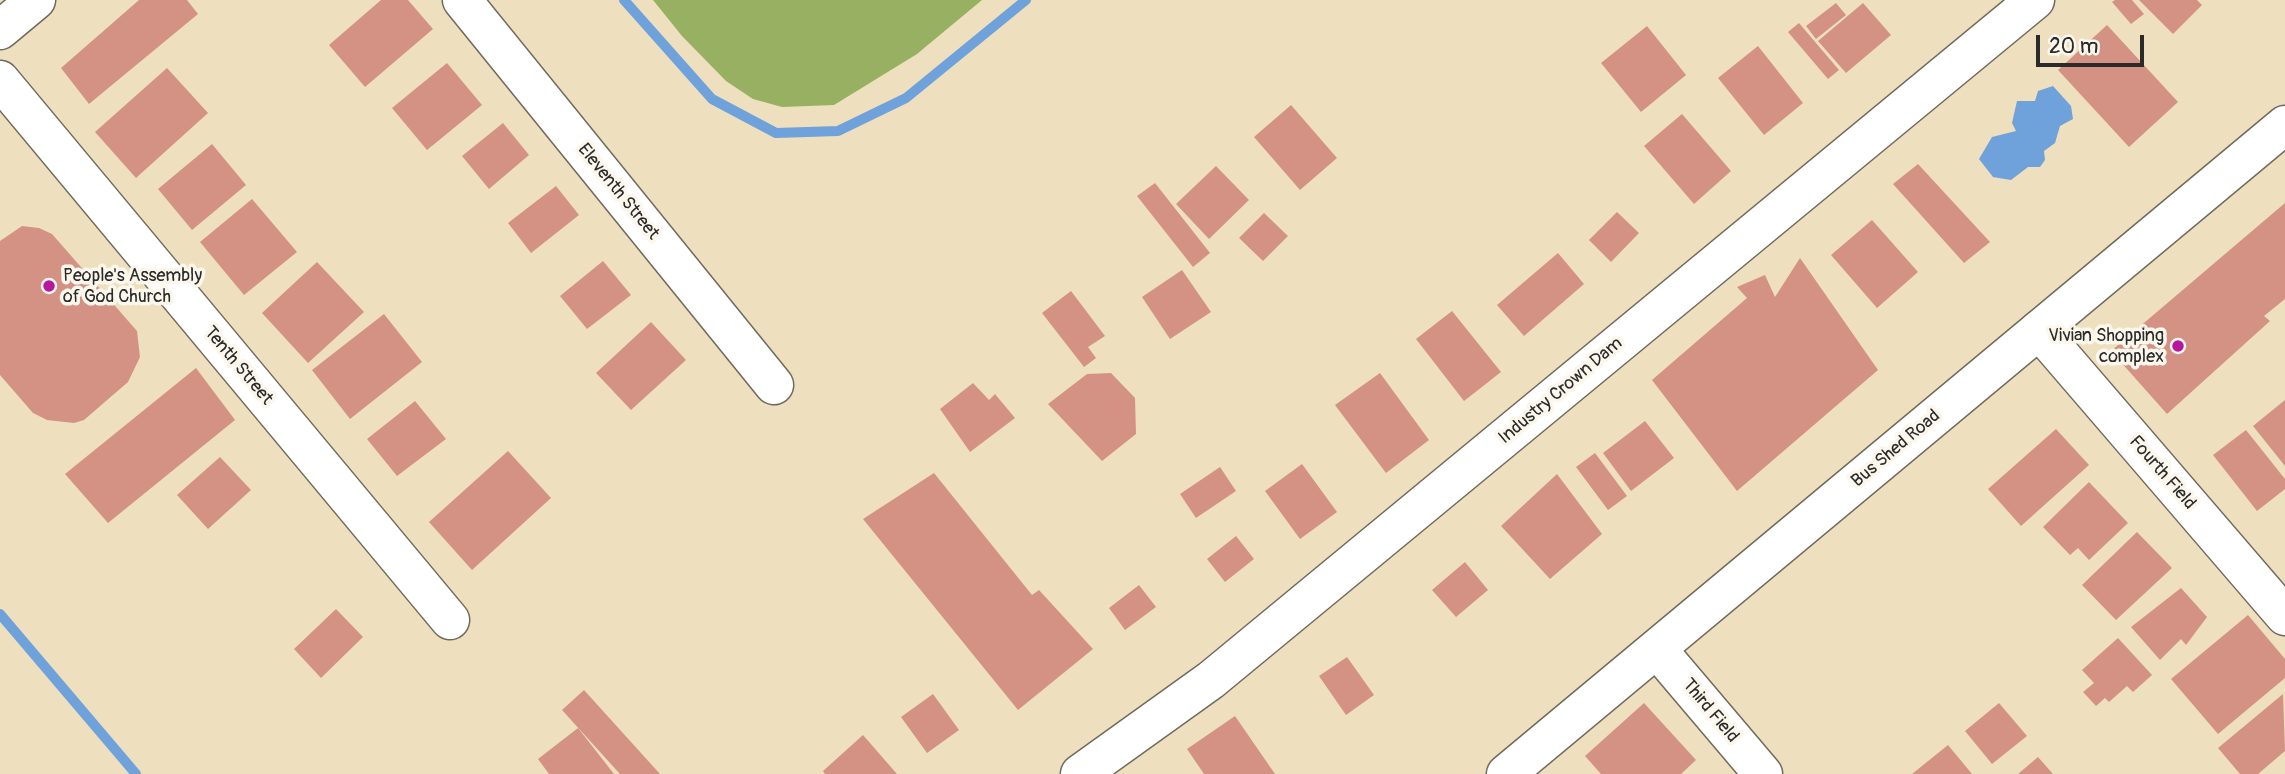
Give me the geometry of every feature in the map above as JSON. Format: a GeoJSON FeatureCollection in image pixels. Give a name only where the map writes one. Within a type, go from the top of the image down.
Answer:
{"type":"FeatureCollection","features":[{"type":"Feature","properties":{"kind":"street"},"geometry":{"type":"LineString","coordinates":[[0,30],[36,0]]}},
{"type":"Feature","properties":{"kind":"street","name":"Eleventh Street"},"geometry":{"type":"LineString","coordinates":[[462,0],[774,384]]}},
{"type":"Feature","properties":{"kind":"street","name":"Industry Crown Dam"},"geometry":{"type":"LineString","coordinates":[[1080,774],[1211,680],[2035,0]]}},
{"type":"Feature","properties":{"kind":"street","name":"Tenth Street"},"geometry":{"type":"LineString","coordinates":[[0,80],[450,620]]}},
{"type":"Feature","properties":{"kind":"street","name":"Bus Shed Road"},"geometry":{"type":"LineString","coordinates":[[1506,774],[2285,125]]}},
{"type":"Feature","properties":{"kind":"street","name":"Fourth Field"},"geometry":{"type":"LineString","coordinates":[[2039,330],[2285,617]]}},
{"type":"Feature","properties":{"kind":"street","name":"Third Field"},"geometry":{"type":"LineString","coordinates":[[1657,649],[1762,774]]}},
{"type":"Feature","properties":{"kind":"green space"},"geometry":{"type":"Polygon","coordinates":[[[653,0],[982,0],[917,54],[834,105],[782,107],[753,99],[726,81],[682,36],[653,0]]]}},
{"type":"Feature","properties":{"kind":"water"},"geometry":{"type":"Polygon","coordinates":[[[2053,86],[2071,106],[2073,119],[2060,126],[2055,143],[2044,151],[2045,160],[2040,167],[2028,167],[2011,180],[1993,177],[1979,159],[1992,137],[2016,131],[2012,123],[2017,101],[2035,101],[2038,91],[2053,86]]]}},
{"type":"Feature","properties":{"kind":"building"},"geometry":{"type":"Polygon","coordinates":[[[139,0],[187,0],[198,14],[89,104],[61,68],[139,0]]]}},
{"type":"Feature","properties":{"kind":"building"},"geometry":{"type":"Polygon","coordinates":[[[381,0],[408,0],[433,29],[365,87],[329,45],[381,0]]]}},
{"type":"Feature","properties":{"kind":"building"},"geometry":{"type":"Polygon","coordinates":[[[2132,0],[2144,14],[2131,24],[2112,2],[2132,0]]]}},
{"type":"Feature","properties":{"kind":"building"},"geometry":{"type":"Polygon","coordinates":[[[2139,0],[2197,0],[2202,5],[2173,34],[2139,0]]]}},
{"type":"Feature","properties":{"kind":"building"},"geometry":{"type":"Polygon","coordinates":[[[1836,3],[1846,15],[1816,39],[1806,26],[1836,3]]]}},
{"type":"Feature","properties":{"kind":"building"},"geometry":{"type":"Polygon","coordinates":[[[1863,3],[1891,35],[1846,73],[1818,41],[1863,3]]]}},
{"type":"Feature","properties":{"kind":"building"},"geometry":{"type":"Polygon","coordinates":[[[1799,23],[1839,70],[1828,79],[1788,32],[1799,23]]]}},
{"type":"Feature","properties":{"kind":"building"},"geometry":{"type":"Polygon","coordinates":[[[2107,25],[2178,102],[2129,147],[2058,70],[2107,25]]]}},
{"type":"Feature","properties":{"kind":"building"},"geometry":{"type":"Polygon","coordinates":[[[1647,26],[1686,75],[1641,112],[1601,63],[1647,26]]]}},
{"type":"Feature","properties":{"kind":"building"},"geometry":{"type":"Polygon","coordinates":[[[1758,46],[1803,103],[1764,135],[1718,78],[1758,46]]]}},
{"type":"Feature","properties":{"kind":"building"},"geometry":{"type":"Polygon","coordinates":[[[447,63],[482,105],[427,150],[392,108],[447,63]]]}},
{"type":"Feature","properties":{"kind":"building"},"geometry":{"type":"Polygon","coordinates":[[[167,68],[208,113],[136,178],[95,132],[167,68]]]}},
{"type":"Feature","properties":{"kind":"building"},"geometry":{"type":"Polygon","coordinates":[[[1291,105],[1337,158],[1300,190],[1254,137],[1291,105]]]}},
{"type":"Feature","properties":{"kind":"building"},"geometry":{"type":"Polygon","coordinates":[[[1682,114],[1731,171],[1694,204],[1644,146],[1682,114]]]}},
{"type":"Feature","properties":{"kind":"building"},"geometry":{"type":"Polygon","coordinates":[[[503,123],[529,155],[489,189],[462,156],[503,123]]]}},
{"type":"Feature","properties":{"kind":"building"},"geometry":{"type":"Polygon","coordinates":[[[212,144],[246,185],[192,230],[158,189],[212,144]]]}},
{"type":"Feature","properties":{"kind":"building"},"geometry":{"type":"Polygon","coordinates":[[[1918,164],[1990,242],[1964,263],[1893,184],[1918,164]]]}},
{"type":"Feature","properties":{"kind":"building"},"geometry":{"type":"Polygon","coordinates":[[[1216,166],[1249,200],[1209,239],[1176,204],[1216,166]]]}},
{"type":"Feature","properties":{"kind":"building"},"geometry":{"type":"Polygon","coordinates":[[[1155,183],[1210,253],[1193,267],[1137,196],[1155,183]]]}},
{"type":"Feature","properties":{"kind":"building"},"geometry":{"type":"Polygon","coordinates":[[[556,186],[579,215],[531,253],[508,223],[556,186]]]}},
{"type":"Feature","properties":{"kind":"building"},"geometry":{"type":"Polygon","coordinates":[[[252,199],[297,252],[244,295],[200,242],[252,199]]]}},
{"type":"Feature","properties":{"kind":"building"},"geometry":{"type":"Polygon","coordinates":[[[2285,203],[2285,299],[2264,316],[2270,321],[2167,414],[2111,351],[2285,203]]]}},
{"type":"Feature","properties":{"kind":"building"},"geometry":{"type":"Polygon","coordinates":[[[1617,212],[1639,233],[1611,262],[1589,240],[1617,212]]]}},
{"type":"Feature","properties":{"kind":"building"},"geometry":{"type":"Polygon","coordinates":[[[1264,213],[1288,236],[1263,261],[1239,238],[1264,213]]]}},
{"type":"Feature","properties":{"kind":"building"},"geometry":{"type":"Polygon","coordinates":[[[1872,220],[1918,272],[1877,308],[1831,255],[1872,220]]]}},
{"type":"Feature","properties":{"kind":"building","name":"People's Assembly of God Church"},"geometry":{"type":"Polygon","coordinates":[[[22,226],[39,228],[52,234],[137,331],[140,357],[128,382],[84,420],[74,423],[47,420],[33,413],[0,375],[0,241],[22,226]]]}},
{"type":"Feature","properties":{"kind":"building"},"geometry":{"type":"Polygon","coordinates":[[[1558,253],[1584,284],[1524,336],[1497,305],[1558,253]]]}},
{"type":"Feature","properties":{"kind":"building"},"geometry":{"type":"Polygon","coordinates":[[[1800,258],[1878,370],[1737,491],[1652,380],[1747,298],[1737,287],[1765,275],[1775,297],[1800,258]]]}},
{"type":"Feature","properties":{"kind":"building"},"geometry":{"type":"Polygon","coordinates":[[[603,261],[631,295],[587,329],[560,296],[603,261]]]}},
{"type":"Feature","properties":{"kind":"building"},"geometry":{"type":"Polygon","coordinates":[[[317,262],[364,312],[308,363],[262,313],[317,262]]]}},
{"type":"Feature","properties":{"kind":"building"},"geometry":{"type":"Polygon","coordinates":[[[1182,270],[1211,312],[1170,339],[1142,297],[1182,270]]]}},
{"type":"Feature","properties":{"kind":"building"},"geometry":{"type":"Polygon","coordinates":[[[1071,291],[1105,336],[1088,347],[1096,358],[1084,367],[1042,313],[1071,291]]]}},
{"type":"Feature","properties":{"kind":"building"},"geometry":{"type":"Polygon","coordinates":[[[1452,311],[1501,372],[1464,401],[1416,339],[1452,311]]]}},
{"type":"Feature","properties":{"kind":"building"},"geometry":{"type":"Polygon","coordinates":[[[384,314],[422,362],[350,419],[312,370],[384,314]]]}},
{"type":"Feature","properties":{"kind":"building"},"geometry":{"type":"Polygon","coordinates":[[[651,322],[686,360],[631,410],[596,373],[651,322]]]}},
{"type":"Feature","properties":{"kind":"building"},"geometry":{"type":"Polygon","coordinates":[[[196,368],[235,420],[108,523],[65,474],[196,368]]]}},
{"type":"Feature","properties":{"kind":"building"},"geometry":{"type":"Polygon","coordinates":[[[1111,373],[1135,398],[1136,434],[1102,461],[1048,404],[1087,374],[1111,373]]]}},
{"type":"Feature","properties":{"kind":"building"},"geometry":{"type":"Polygon","coordinates":[[[1380,373],[1429,440],[1386,473],[1335,405],[1380,373]]]}},
{"type":"Feature","properties":{"kind":"building"},"geometry":{"type":"Polygon","coordinates":[[[973,383],[989,400],[995,394],[1015,418],[970,452],[940,409],[973,383]]]}},
{"type":"Feature","properties":{"kind":"building"},"geometry":{"type":"Polygon","coordinates":[[[2285,400],[2285,466],[2253,426],[2285,400]]]}},
{"type":"Feature","properties":{"kind":"building"},"geometry":{"type":"Polygon","coordinates":[[[415,401],[446,439],[397,476],[367,439],[415,401]]]}},
{"type":"Feature","properties":{"kind":"building"},"geometry":{"type":"Polygon","coordinates":[[[1645,421],[1674,458],[1631,491],[1603,453],[1645,421]]]}},
{"type":"Feature","properties":{"kind":"building"},"geometry":{"type":"Polygon","coordinates":[[[2056,429],[2089,465],[2021,526],[1988,489],[2056,429]]]}},
{"type":"Feature","properties":{"kind":"building"},"geometry":{"type":"Polygon","coordinates":[[[2246,430],[2285,479],[2285,489],[2257,511],[2213,455],[2246,430]]]}},
{"type":"Feature","properties":{"kind":"building"},"geometry":{"type":"Polygon","coordinates":[[[508,451],[551,498],[472,570],[429,522],[508,451]]]}},
{"type":"Feature","properties":{"kind":"building"},"geometry":{"type":"Polygon","coordinates":[[[1595,453],[1627,496],[1608,510],[1576,467],[1595,453]]]}},
{"type":"Feature","properties":{"kind":"building"},"geometry":{"type":"Polygon","coordinates":[[[220,457],[251,490],[208,529],[177,495],[220,457]]]}},
{"type":"Feature","properties":{"kind":"building"},"geometry":{"type":"Polygon","coordinates":[[[1302,464],[1337,512],[1300,539],[1265,491],[1302,464]]]}},
{"type":"Feature","properties":{"kind":"building"},"geometry":{"type":"Polygon","coordinates":[[[1220,467],[1236,491],[1196,518],[1180,494],[1220,467]]]}},
{"type":"Feature","properties":{"kind":"building"},"geometry":{"type":"Polygon","coordinates":[[[934,473],[1032,595],[1039,590],[1093,649],[1018,710],[863,519],[934,473]]]}},
{"type":"Feature","properties":{"kind":"building"},"geometry":{"type":"Polygon","coordinates":[[[1557,474],[1602,534],[1550,579],[1501,526],[1557,474]]]}},
{"type":"Feature","properties":{"kind":"building"},"geometry":{"type":"Polygon","coordinates":[[[2089,482],[2128,523],[2089,560],[2078,548],[2070,555],[2043,527],[2089,482]]]}},
{"type":"Feature","properties":{"kind":"building"},"geometry":{"type":"Polygon","coordinates":[[[2137,532],[2172,568],[2116,620],[2082,585],[2137,532]]]}},
{"type":"Feature","properties":{"kind":"building"},"geometry":{"type":"Polygon","coordinates":[[[1236,536],[1254,559],[1225,582],[1207,559],[1236,536]]]}},
{"type":"Feature","properties":{"kind":"building"},"geometry":{"type":"Polygon","coordinates":[[[1465,562],[1488,590],[1456,617],[1432,590],[1465,562]]]}},
{"type":"Feature","properties":{"kind":"building"},"geometry":{"type":"Polygon","coordinates":[[[1139,585],[1156,607],[1125,630],[1109,608],[1139,585]]]}},
{"type":"Feature","properties":{"kind":"building"},"geometry":{"type":"Polygon","coordinates":[[[2181,588],[2207,617],[2186,645],[2181,639],[2160,660],[2131,627],[2181,588]]]}},
{"type":"Feature","properties":{"kind":"building"},"geometry":{"type":"Polygon","coordinates":[[[336,609],[363,637],[321,678],[294,649],[336,609]]]}},
{"type":"Feature","properties":{"kind":"building"},"geometry":{"type":"Polygon","coordinates":[[[2248,615],[2285,659],[2285,678],[2218,734],[2171,679],[2248,615]]]}},
{"type":"Feature","properties":{"kind":"building"},"geometry":{"type":"Polygon","coordinates":[[[2118,638],[2152,675],[2133,692],[2127,686],[2109,702],[2105,698],[2096,706],[2083,692],[2094,683],[2082,670],[2118,638]]]}},
{"type":"Feature","properties":{"kind":"building"},"geometry":{"type":"Polygon","coordinates":[[[1347,657],[1374,695],[1346,715],[1319,676],[1347,657]]]}},
{"type":"Feature","properties":{"kind":"building"},"geometry":{"type":"Polygon","coordinates":[[[584,690],[660,774],[620,774],[562,710],[584,690]]]}},
{"type":"Feature","properties":{"kind":"building"},"geometry":{"type":"Polygon","coordinates":[[[933,694],[959,730],[927,753],[901,717],[933,694]]]}},
{"type":"Feature","properties":{"kind":"building"},"geometry":{"type":"Polygon","coordinates":[[[2283,694],[2285,751],[2258,774],[2240,774],[2218,748],[2283,694]]]}},
{"type":"Feature","properties":{"kind":"building"},"geometry":{"type":"Polygon","coordinates":[[[1644,703],[1696,760],[1681,774],[1601,774],[1585,756],[1644,703]]]}},
{"type":"Feature","properties":{"kind":"building"},"geometry":{"type":"Polygon","coordinates":[[[1999,703],[2027,736],[1992,764],[1965,731],[1999,703]]]}},
{"type":"Feature","properties":{"kind":"building"},"geometry":{"type":"Polygon","coordinates":[[[1235,716],[1275,774],[1204,774],[1187,749],[1235,716]]]}},
{"type":"Feature","properties":{"kind":"building"},"geometry":{"type":"Polygon","coordinates":[[[578,728],[614,774],[549,774],[538,759],[578,728]]]}},
{"type":"Feature","properties":{"kind":"building"},"geometry":{"type":"Polygon","coordinates":[[[863,735],[897,774],[825,774],[823,771],[863,735]]]}},
{"type":"Feature","properties":{"kind":"building"},"geometry":{"type":"Polygon","coordinates":[[[1948,745],[1972,774],[1912,774],[1948,745]]]}},
{"type":"Feature","properties":{"kind":"building"},"geometry":{"type":"Polygon","coordinates":[[[2038,757],[2053,774],[2018,774],[2038,757]]]}},
{"type":"Feature","properties":{"kind":"waterway"},"geometry":{"type":"LineString","coordinates":[[624,0],[712,99],[776,133],[838,131],[906,98],[1026,0]]}},
{"type":"Feature","properties":{"kind":"waterway"},"geometry":{"type":"LineString","coordinates":[[0,614],[136,774]]}},
{"type":"Feature","properties":{"kind":"place","name":"People's Assembly of God Church"},"geometry":{"type":"Point","coordinates":[49,286]}},
{"type":"Feature","properties":{"kind":"place","name":"Vivian Shopping complex"},"geometry":{"type":"Point","coordinates":[2178,346]}}]}
